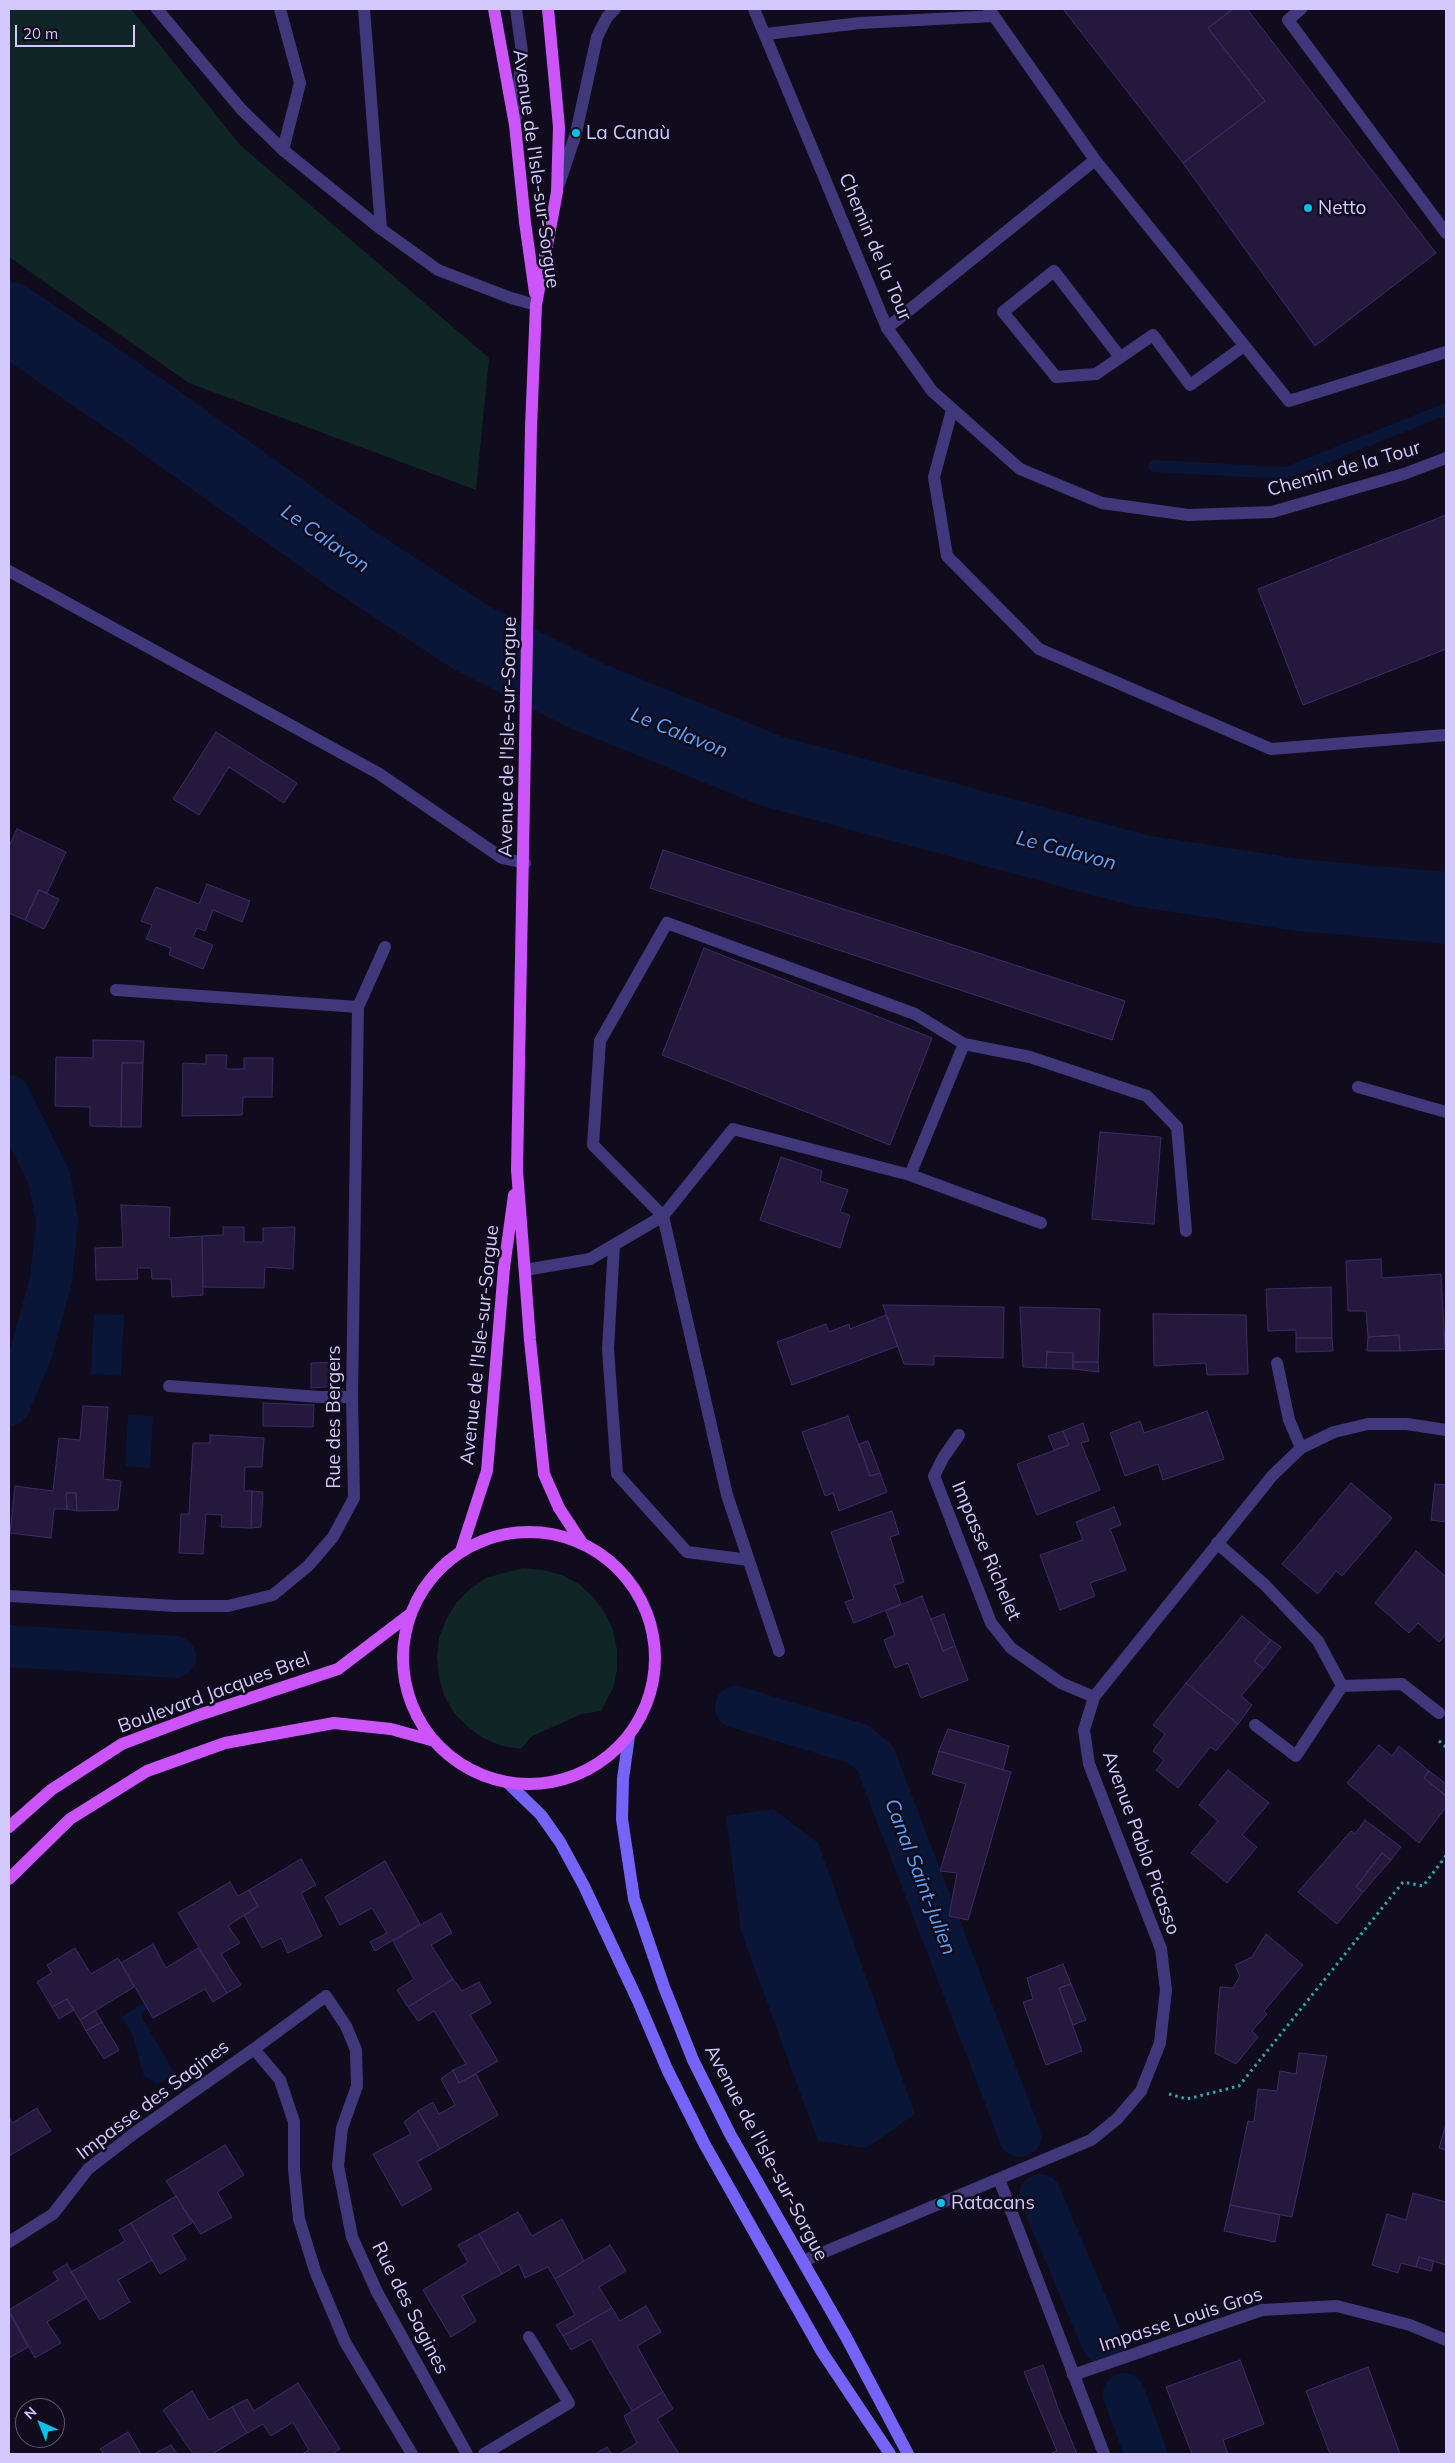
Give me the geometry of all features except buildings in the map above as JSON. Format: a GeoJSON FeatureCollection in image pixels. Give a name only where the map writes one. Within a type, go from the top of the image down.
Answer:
{"type":"FeatureCollection","features":[{"type":"Feature","properties":{"kind":"main road","name":"Avenue de l'Isle-sur-Sorgue"},"geometry":{"type":"LineString","coordinates":[[494,9],[515,125],[524,222],[536,305]]}},
{"type":"Feature","properties":{"kind":"main road","name":"Avenue de l'Isle-sur-Sorgue"},"geometry":{"type":"LineString","coordinates":[[462,1551],[487,1471],[504,1268],[517,1170],[525,863],[531,428],[536,305],[557,192],[559,127],[548,9]]}},
{"type":"Feature","properties":{"kind":"main road","name":"Avenue de l'Isle-sur-Sorgue"},"geometry":{"type":"LineString","coordinates":[[517,1170],[544,1474],[559,1508],[582,1543]]}},
{"type":"Feature","properties":{"kind":"main road"},"geometry":{"type":"LineString","coordinates":[[521,1532],[552,1533],[582,1543],[609,1560],[632,1583],[647,1612],[655,1644],[655,1676],[646,1708],[629,1736],[596,1766],[554,1784],[509,1784],[479,1776],[453,1761],[430,1740],[409,1702],[402,1659],[409,1615],[422,1590],[439,1568],[462,1551],[490,1537],[521,1532]]}},
{"type":"Feature","properties":{"kind":"main road","name":"Boulevard Jacques Brel"},"geometry":{"type":"LineString","coordinates":[[9,1828],[51,1790],[122,1744],[199,1715],[338,1669],[409,1615]]}},
{"type":"Feature","properties":{"kind":"main road"},"geometry":{"type":"LineString","coordinates":[[9,1879],[70,1819],[147,1771],[225,1743],[334,1723],[391,1729],[430,1740]]}},
{"type":"Feature","properties":{"kind":"main road","name":"Avenue de l'Isle-sur-Sorgue"},"geometry":{"type":"LineString","coordinates":[[629,1736],[623,1779],[622,1819],[634,1899],[664,1987],[693,2060],[730,2134],[846,2337],[908,2454]]}},
{"type":"Feature","properties":{"kind":"main road"},"geometry":{"type":"LineString","coordinates":[[509,1784],[541,1815],[560,1842],[584,1886],[638,2001],[666,2069],[705,2145],[822,2352],[890,2454]]}},
{"type":"Feature","properties":{"kind":"street"},"geometry":{"type":"LineString","coordinates":[[157,9],[241,109],[283,150],[381,230],[438,270],[511,298],[536,305]]}},
{"type":"Feature","properties":{"kind":"street"},"geometry":{"type":"LineString","coordinates":[[280,9],[300,83],[283,150]]}},
{"type":"Feature","properties":{"kind":"street"},"geometry":{"type":"LineString","coordinates":[[364,9],[381,230]]}},
{"type":"Feature","properties":{"kind":"street"},"geometry":{"type":"LineString","coordinates":[[515,125],[522,52],[516,9]]}},
{"type":"Feature","properties":{"kind":"street"},"geometry":{"type":"LineString","coordinates":[[557,192],[576,133],[596,37],[607,17],[615,9]]}},
{"type":"Feature","properties":{"kind":"street","name":"Chemin de la Tour"},"geometry":{"type":"LineString","coordinates":[[754,9],[887,328],[932,391],[1020,469],[1102,504],[1188,515],[1272,512],[1404,474],[1446,458]]}},
{"type":"Feature","properties":{"kind":"street"},"geometry":{"type":"LineString","coordinates":[[1301,9],[1288,20],[1446,234]]}},
{"type":"Feature","properties":{"kind":"street"},"geometry":{"type":"LineString","coordinates":[[766,34],[860,23],[991,12],[1095,160],[1289,401],[1446,352]]}},
{"type":"Feature","properties":{"kind":"street"},"geometry":{"type":"LineString","coordinates":[[887,328],[1095,160]]}},
{"type":"Feature","properties":{"kind":"street"},"geometry":{"type":"LineString","coordinates":[[1120,357],[1054,271],[1003,312],[1056,377],[1096,374],[1154,335],[1190,384],[1244,346]]}},
{"type":"Feature","properties":{"kind":"street"},"geometry":{"type":"LineString","coordinates":[[952,410],[934,477],[947,556],[1039,649],[1271,749],[1446,735]]}},
{"type":"Feature","properties":{"kind":"street"},"geometry":{"type":"LineString","coordinates":[[9,571],[378,773],[502,858],[525,863]]}},
{"type":"Feature","properties":{"kind":"street"},"geometry":{"type":"LineString","coordinates":[[778,1651],[727,1495],[663,1216],[593,1145],[600,1041],[667,922],[915,1014],[964,1044],[1030,1057],[1147,1096],[1177,1127],[1186,1231]]}},
{"type":"Feature","properties":{"kind":"street","name":"Rue des Bergers"},"geometry":{"type":"LineString","coordinates":[[9,1596],[175,1606],[228,1606],[273,1595],[308,1566],[333,1537],[354,1498],[352,1397],[358,1007],[385,947]]}},
{"type":"Feature","properties":{"kind":"street"},"geometry":{"type":"LineString","coordinates":[[116,990],[358,1007]]}},
{"type":"Feature","properties":{"kind":"street"},"geometry":{"type":"LineString","coordinates":[[910,1176],[964,1044]]}},
{"type":"Feature","properties":{"kind":"street"},"geometry":{"type":"LineString","coordinates":[[1358,1087],[1446,1112]]}},
{"type":"Feature","properties":{"kind":"street"},"geometry":{"type":"LineString","coordinates":[[525,1270],[590,1260],[663,1216],[734,1129],[910,1176],[1041,1223]]}},
{"type":"Feature","properties":{"kind":"street"},"geometry":{"type":"LineString","coordinates":[[614,1245],[608,1349],[618,1474],[687,1552],[749,1560]]}},
{"type":"Feature","properties":{"kind":"street"},"geometry":{"type":"LineString","coordinates":[[1277,1363],[1289,1420],[1301,1448]]}},
{"type":"Feature","properties":{"kind":"street"},"geometry":{"type":"LineString","coordinates":[[169,1386],[320,1397],[352,1397]]}},
{"type":"Feature","properties":{"kind":"street","name":"Avenue Pablo Picasso"},"geometry":{"type":"LineString","coordinates":[[803,2261],[1091,2140],[1117,2119],[1140,2091],[1160,2043],[1166,1990],[1161,1949],[1089,1764],[1084,1730],[1094,1697],[1272,1476],[1301,1448],[1334,1432],[1368,1424],[1407,1424],[1446,1430]]}},
{"type":"Feature","properties":{"kind":"street","name":"Impasse Richelet"},"geometry":{"type":"LineString","coordinates":[[959,1435],[942,1458],[934,1476],[991,1623],[1011,1648],[1061,1683],[1094,1697]]}},
{"type":"Feature","properties":{"kind":"street"},"geometry":{"type":"LineString","coordinates":[[1217,1543],[1265,1585],[1318,1641],[1342,1686]]}},
{"type":"Feature","properties":{"kind":"street"},"geometry":{"type":"LineString","coordinates":[[1342,1686],[1402,1684],[1439,1714]]}},
{"type":"Feature","properties":{"kind":"street"},"geometry":{"type":"LineString","coordinates":[[1256,1724],[1296,1756],[1342,1686]]}},
{"type":"Feature","properties":{"kind":"street","name":"Rue des Sagines"},"geometry":{"type":"LineString","coordinates":[[254,2049],[326,1996],[346,2026],[356,2050],[357,2086],[342,2128],[338,2166],[352,2237],[376,2292],[467,2454]]}},
{"type":"Feature","properties":{"kind":"street"},"geometry":{"type":"LineString","coordinates":[[254,2049],[280,2080],[294,2122],[294,2169],[299,2219],[315,2272],[345,2342],[412,2454]]}},
{"type":"Feature","properties":{"kind":"street","name":"Impasse des Sagines"},"geometry":{"type":"LineString","coordinates":[[9,2242],[53,2214],[88,2169],[136,2132],[254,2049]]}},
{"type":"Feature","properties":{"kind":"street"},"geometry":{"type":"LineString","coordinates":[[999,2179],[1104,2454]]}},
{"type":"Feature","properties":{"kind":"street","name":"Impasse Louis Gros"},"geometry":{"type":"LineString","coordinates":[[1074,2375],[1262,2310],[1337,2306],[1410,2326],[1446,2340]]}},
{"type":"Feature","properties":{"kind":"street"},"geometry":{"type":"LineString","coordinates":[[484,2454],[569,2403],[529,2337]]}},
{"type":"Feature","properties":{"kind":"path"},"geometry":{"type":"LineString","coordinates":[[1140,2091],[1168,2094],[1187,2099],[1239,2086],[1403,1882],[1423,1886],[1446,1856]]}},
{"type":"Feature","properties":{"kind":"green space"},"geometry":{"type":"Polygon","coordinates":[[[9,9],[131,9],[240,145],[489,358],[476,490],[189,383],[9,257],[9,9]]]}},
{"type":"Feature","properties":{"kind":"green space"},"geometry":{"type":"Polygon","coordinates":[[[523,1568],[543,1570],[562,1575],[579,1584],[593,1597],[605,1613],[613,1630],[617,1650],[617,1670],[613,1688],[601,1711],[582,1714],[532,1736],[521,1749],[502,1746],[483,1738],[454,1713],[444,1695],[439,1677],[437,1657],[439,1638],[446,1620],[456,1603],[470,1589],[486,1578],[523,1568]]]}},
{"type":"Feature","properties":{"kind":"water"},"geometry":{"type":"Polygon","coordinates":[[[94,1314],[124,1315],[121,1376],[91,1374],[94,1314]]]}},
{"type":"Feature","properties":{"kind":"water"},"geometry":{"type":"Polygon","coordinates":[[[128,1415],[153,1416],[150,1468],[125,1466],[128,1415]]]}},
{"type":"Feature","properties":{"kind":"water"},"geometry":{"type":"Polygon","coordinates":[[[773,1809],[818,1843],[915,2114],[866,2148],[818,2141],[741,1931],[726,1816],[773,1809]]]}},
{"type":"Feature","properties":{"kind":"water"},"geometry":{"type":"Polygon","coordinates":[[[144,2003],[147,2009],[144,2011],[142,2018],[175,2074],[157,2084],[144,2076],[132,2033],[122,2017],[144,2003]]]}},
{"type":"Feature","properties":{"kind":"waterway","name":"Le Calavon"},"geometry":{"type":"LineString","coordinates":[[9,318],[145,411],[353,560],[470,637],[585,695],[771,771],[1142,871],[1299,895],[1446,908]]}},
{"type":"Feature","properties":{"kind":"waterway"},"geometry":{"type":"LineString","coordinates":[[1154,466],[1286,473],[1446,409]]}},
{"type":"Feature","properties":{"kind":"waterway","name":"Canal Saint-Julien"},"geometry":{"type":"LineString","coordinates":[[9,1096],[49,1177],[57,1221],[51,1280],[31,1353],[9,1405]]}},
{"type":"Feature","properties":{"kind":"waterway","name":"Canal Saint-Julien"},"geometry":{"type":"LineString","coordinates":[[9,1646],[175,1657]]}},
{"type":"Feature","properties":{"kind":"waterway","name":"Canal Saint-Julien"},"geometry":{"type":"LineString","coordinates":[[736,1707],[858,1744],[875,1758],[1020,2136]]}},
{"type":"Feature","properties":{"kind":"waterway","name":"Canal Saint-Julien"},"geometry":{"type":"LineString","coordinates":[[1040,2195],[1103,2343]]}},
{"type":"Feature","properties":{"kind":"waterway","name":"Canal Saint-Julien"},"geometry":{"type":"LineString","coordinates":[[1124,2394],[1146,2454]]}},
{"type":"Feature","properties":{"kind":"place","name":"La Canaù"},"geometry":{"type":"Point","coordinates":[576,133]}},
{"type":"Feature","properties":{"kind":"place","name":"Netto"},"geometry":{"type":"Point","coordinates":[1308,208]}},
{"type":"Feature","properties":{"kind":"place","name":"Ratacans"},"geometry":{"type":"Point","coordinates":[941,2203]}}]}
